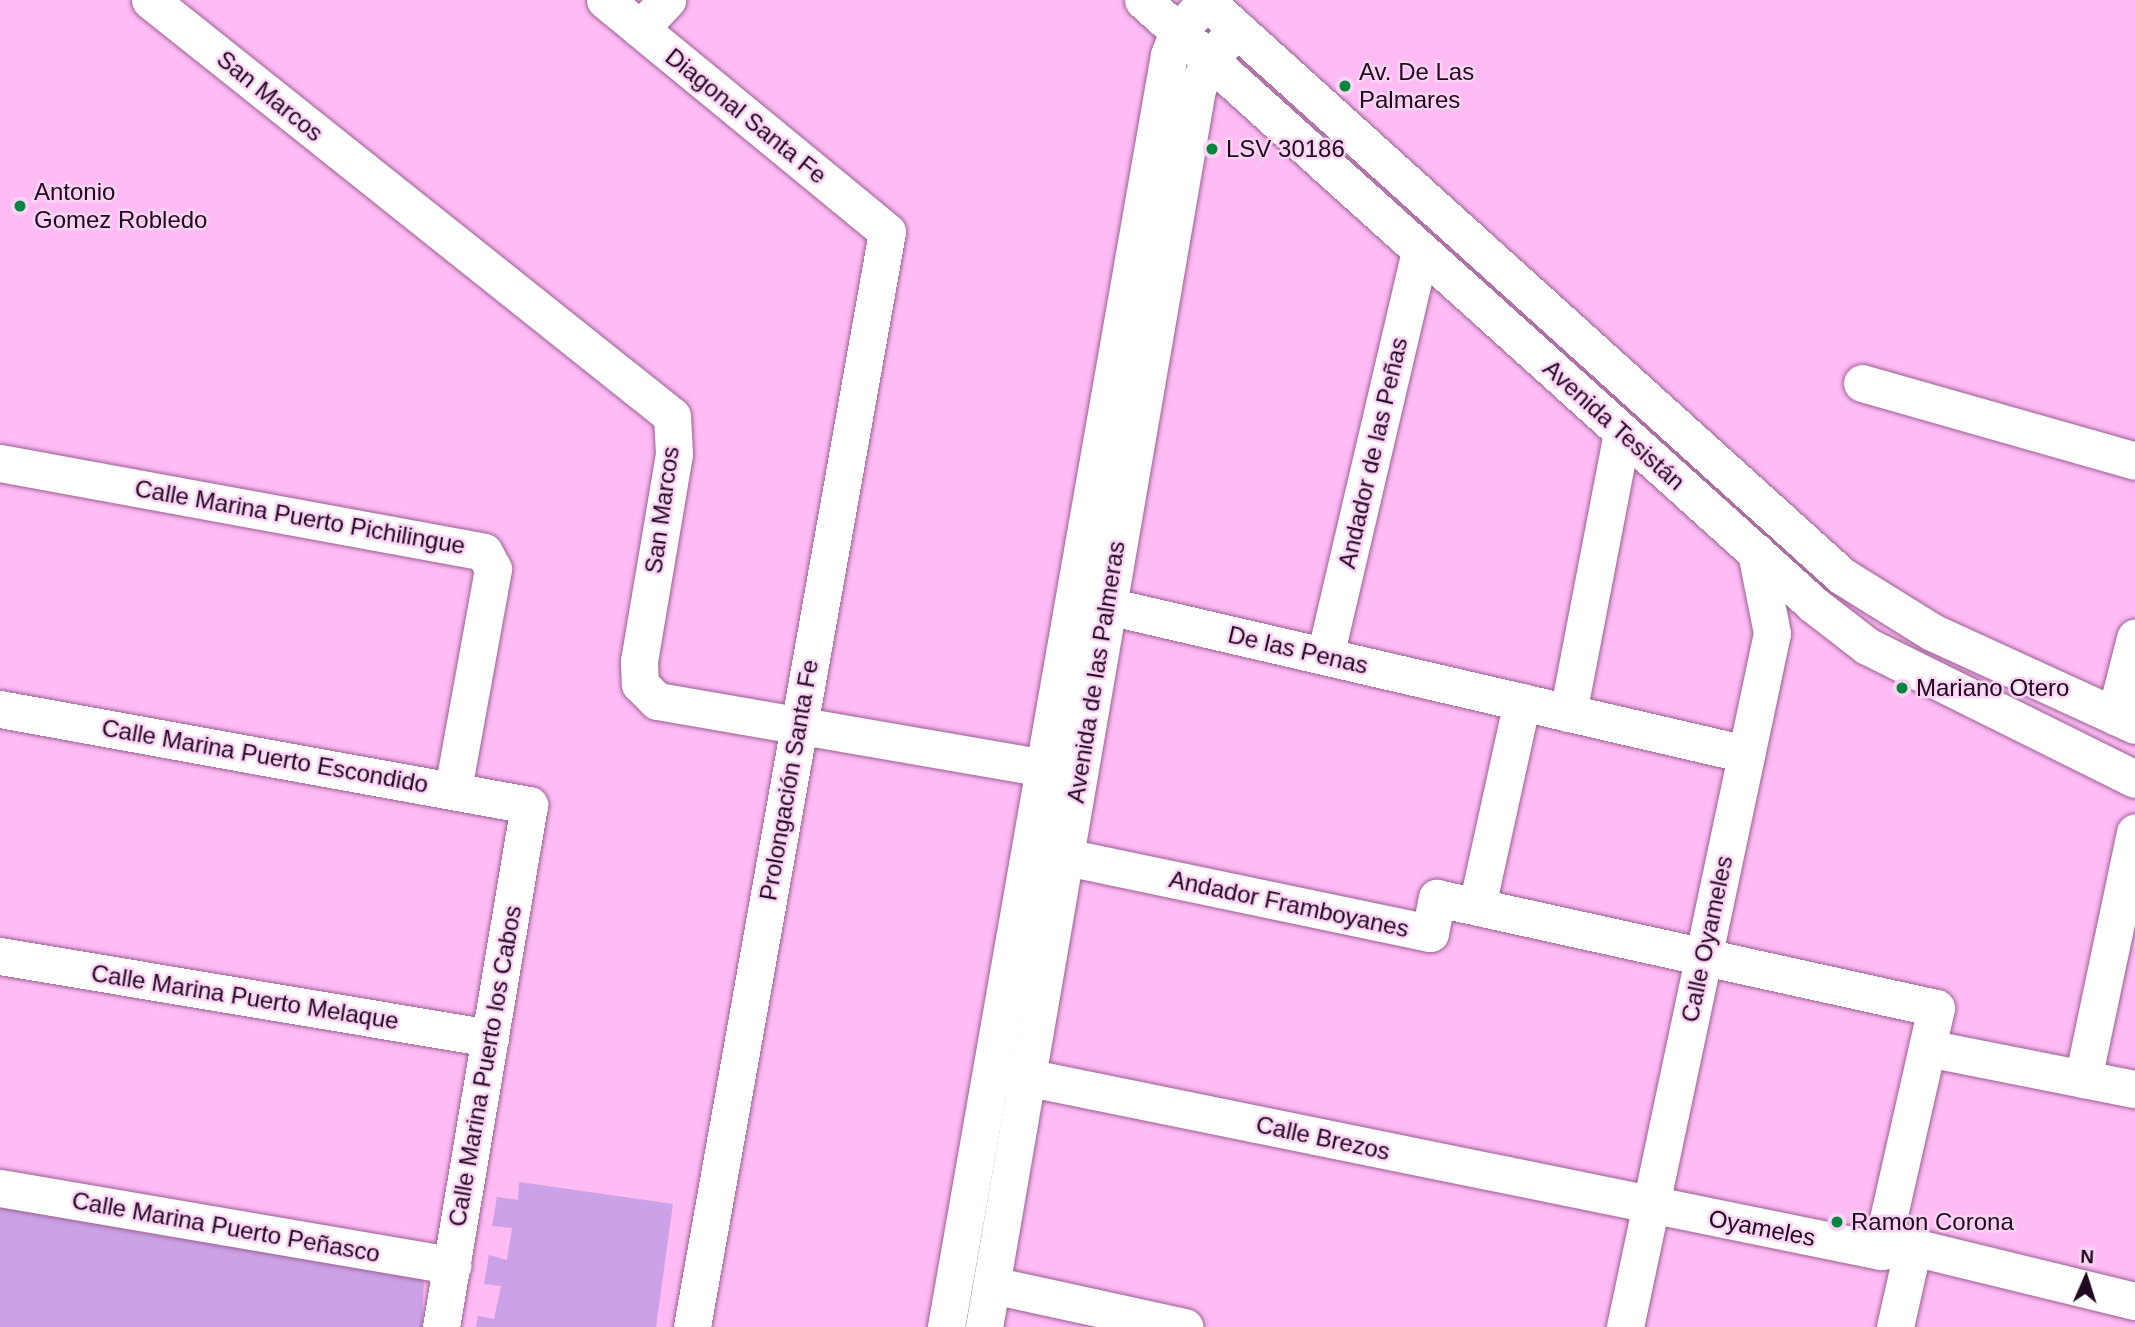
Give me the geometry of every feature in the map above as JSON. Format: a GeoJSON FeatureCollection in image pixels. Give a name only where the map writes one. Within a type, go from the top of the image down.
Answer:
{"type":"FeatureCollection","features":[{"type":"Feature","properties":{"kind":"street","name":"San Marcos"},"geometry":{"type":"LineString","coordinates":[[150,0],[672,416],[674,454],[640,684],[657,701],[1045,768]]}},
{"type":"Feature","properties":{"kind":"street","name":"Diagonal Santa Fe"},"geometry":{"type":"LineString","coordinates":[[605,0],[887,232]]}},
{"type":"Feature","properties":{"kind":"street"},"geometry":{"type":"LineString","coordinates":[[640,29],[667,0]]}},
{"type":"Feature","properties":{"kind":"street","name":"Avenida Tesistán"},"geometry":{"type":"LineString","coordinates":[[1143,0],[1756,552],[1867,646],[2135,779]]}},
{"type":"Feature","properties":{"kind":"street"},"geometry":{"type":"LineString","coordinates":[[1178,32],[1205,0]]}},
{"type":"Feature","properties":{"kind":"street","name":"Avenida Tesistán"},"geometry":{"type":"LineString","coordinates":[[1205,0],[1842,576],[1932,632],[2125,721]]}},
{"type":"Feature","properties":{"kind":"street","name":"Avenida de las Palmeras"},"geometry":{"type":"LineString","coordinates":[[984,1327],[992,1285],[1011,1074],[1045,768],[1090,602],[1197,89],[1210,59],[1236,29]]}},
{"type":"Feature","properties":{"kind":"street","name":"Avenida de las Palmeras"},"geometry":{"type":"LineString","coordinates":[[946,1327],[1066,857],[1090,602],[1178,32]]}},
{"type":"Feature","properties":{"kind":"street","name":"Prolongación Santa Fe"},"geometry":{"type":"LineString","coordinates":[[692,1327],[887,232]]}},
{"type":"Feature","properties":{"kind":"street","name":"Andador de las Peñas"},"geometry":{"type":"LineString","coordinates":[[1325,656],[1420,250]]}},
{"type":"Feature","properties":{"kind":"street"},"geometry":{"type":"LineString","coordinates":[[1862,383],[2135,461]]}},
{"type":"Feature","properties":{"kind":"street"},"geometry":{"type":"LineString","coordinates":[[1568,713],[1622,432]]}},
{"type":"Feature","properties":{"kind":"street","name":"Calle Marina Puerto Pichilingue"},"geometry":{"type":"LineString","coordinates":[[0,463],[484,552],[493,569],[453,790]]}},
{"type":"Feature","properties":{"kind":"street","name":"Calle Oyameles"},"geometry":{"type":"LineString","coordinates":[[1625,1327],[1773,620],[1756,552]]}},
{"type":"Feature","properties":{"kind":"street","name":"De las Penas"},"geometry":{"type":"LineString","coordinates":[[1090,602],[1746,754]]}},
{"type":"Feature","properties":{"kind":"street"},"geometry":{"type":"LineString","coordinates":[[2125,721],[2135,638]]}},
{"type":"Feature","properties":{"kind":"street"},"geometry":{"type":"LineString","coordinates":[[1477,906],[1522,702]]}},
{"type":"Feature","properties":{"kind":"street","name":"Calle Marina Puerto Escondido"},"geometry":{"type":"LineString","coordinates":[[0,709],[529,805]]}},
{"type":"Feature","properties":{"kind":"street","name":"Calle Marina Puerto los Cabos"},"geometry":{"type":"LineString","coordinates":[[441,1327],[529,805]]}},
{"type":"Feature","properties":{"kind":"street"},"geometry":{"type":"LineString","coordinates":[[2083,1079],[2135,832]]}},
{"type":"Feature","properties":{"kind":"street","name":"Andador Framboyanes"},"geometry":{"type":"LineString","coordinates":[[1066,857],[1430,933],[1437,898],[1703,955],[1936,1008],[1927,1048]]}},
{"type":"Feature","properties":{"kind":"street","name":"Calle Marina Puerto Melaque"},"geometry":{"type":"LineString","coordinates":[[0,956],[490,1038]]}},
{"type":"Feature","properties":{"kind":"street"},"geometry":{"type":"LineString","coordinates":[[1895,1327],[1897,1249],[1927,1048],[2135,1089]]}},
{"type":"Feature","properties":{"kind":"street","name":"Calle Brezos"},"geometry":{"type":"LineString","coordinates":[[1011,1074],[1651,1207]]}},
{"type":"Feature","properties":{"kind":"street","name":"Calle Marina Puerto Peñasco"},"geometry":{"type":"LineString","coordinates":[[0,1188],[452,1265]]}},
{"type":"Feature","properties":{"kind":"street","name":"Oyameles"},"geometry":{"type":"LineString","coordinates":[[1651,1207],[1897,1249],[2135,1301]]}},
{"type":"Feature","properties":{"kind":"street"},"geometry":{"type":"LineString","coordinates":[[992,1285],[1184,1327]]}},
{"type":"Feature","properties":{"kind":"building"},"geometry":{"type":"Polygon","coordinates":[[[519,1182],[673,1204],[656,1327],[476,1327],[478,1316],[494,1319],[501,1286],[484,1284],[489,1255],[507,1260],[512,1228],[492,1226],[497,1197],[518,1200],[519,1182]]]}},
{"type":"Feature","properties":{"kind":"building"},"geometry":{"type":"Polygon","coordinates":[[[0,1200],[112,1220],[144,1233],[424,1275],[422,1327],[0,1327],[0,1200]]]}},
{"type":"Feature","properties":{"kind":"place","name":"Av. De Las Palmares"},"geometry":{"type":"Point","coordinates":[1345,86]}},
{"type":"Feature","properties":{"kind":"place","name":"LSV 30186"},"geometry":{"type":"Point","coordinates":[1212,149]}},
{"type":"Feature","properties":{"kind":"place","name":"Antonio Gomez Robledo"},"geometry":{"type":"Point","coordinates":[20,206]}},
{"type":"Feature","properties":{"kind":"place","name":"Mariano Otero"},"geometry":{"type":"Point","coordinates":[1902,688]}},
{"type":"Feature","properties":{"kind":"place","name":"Ramon Corona"},"geometry":{"type":"Point","coordinates":[1837,1222]}}]}
